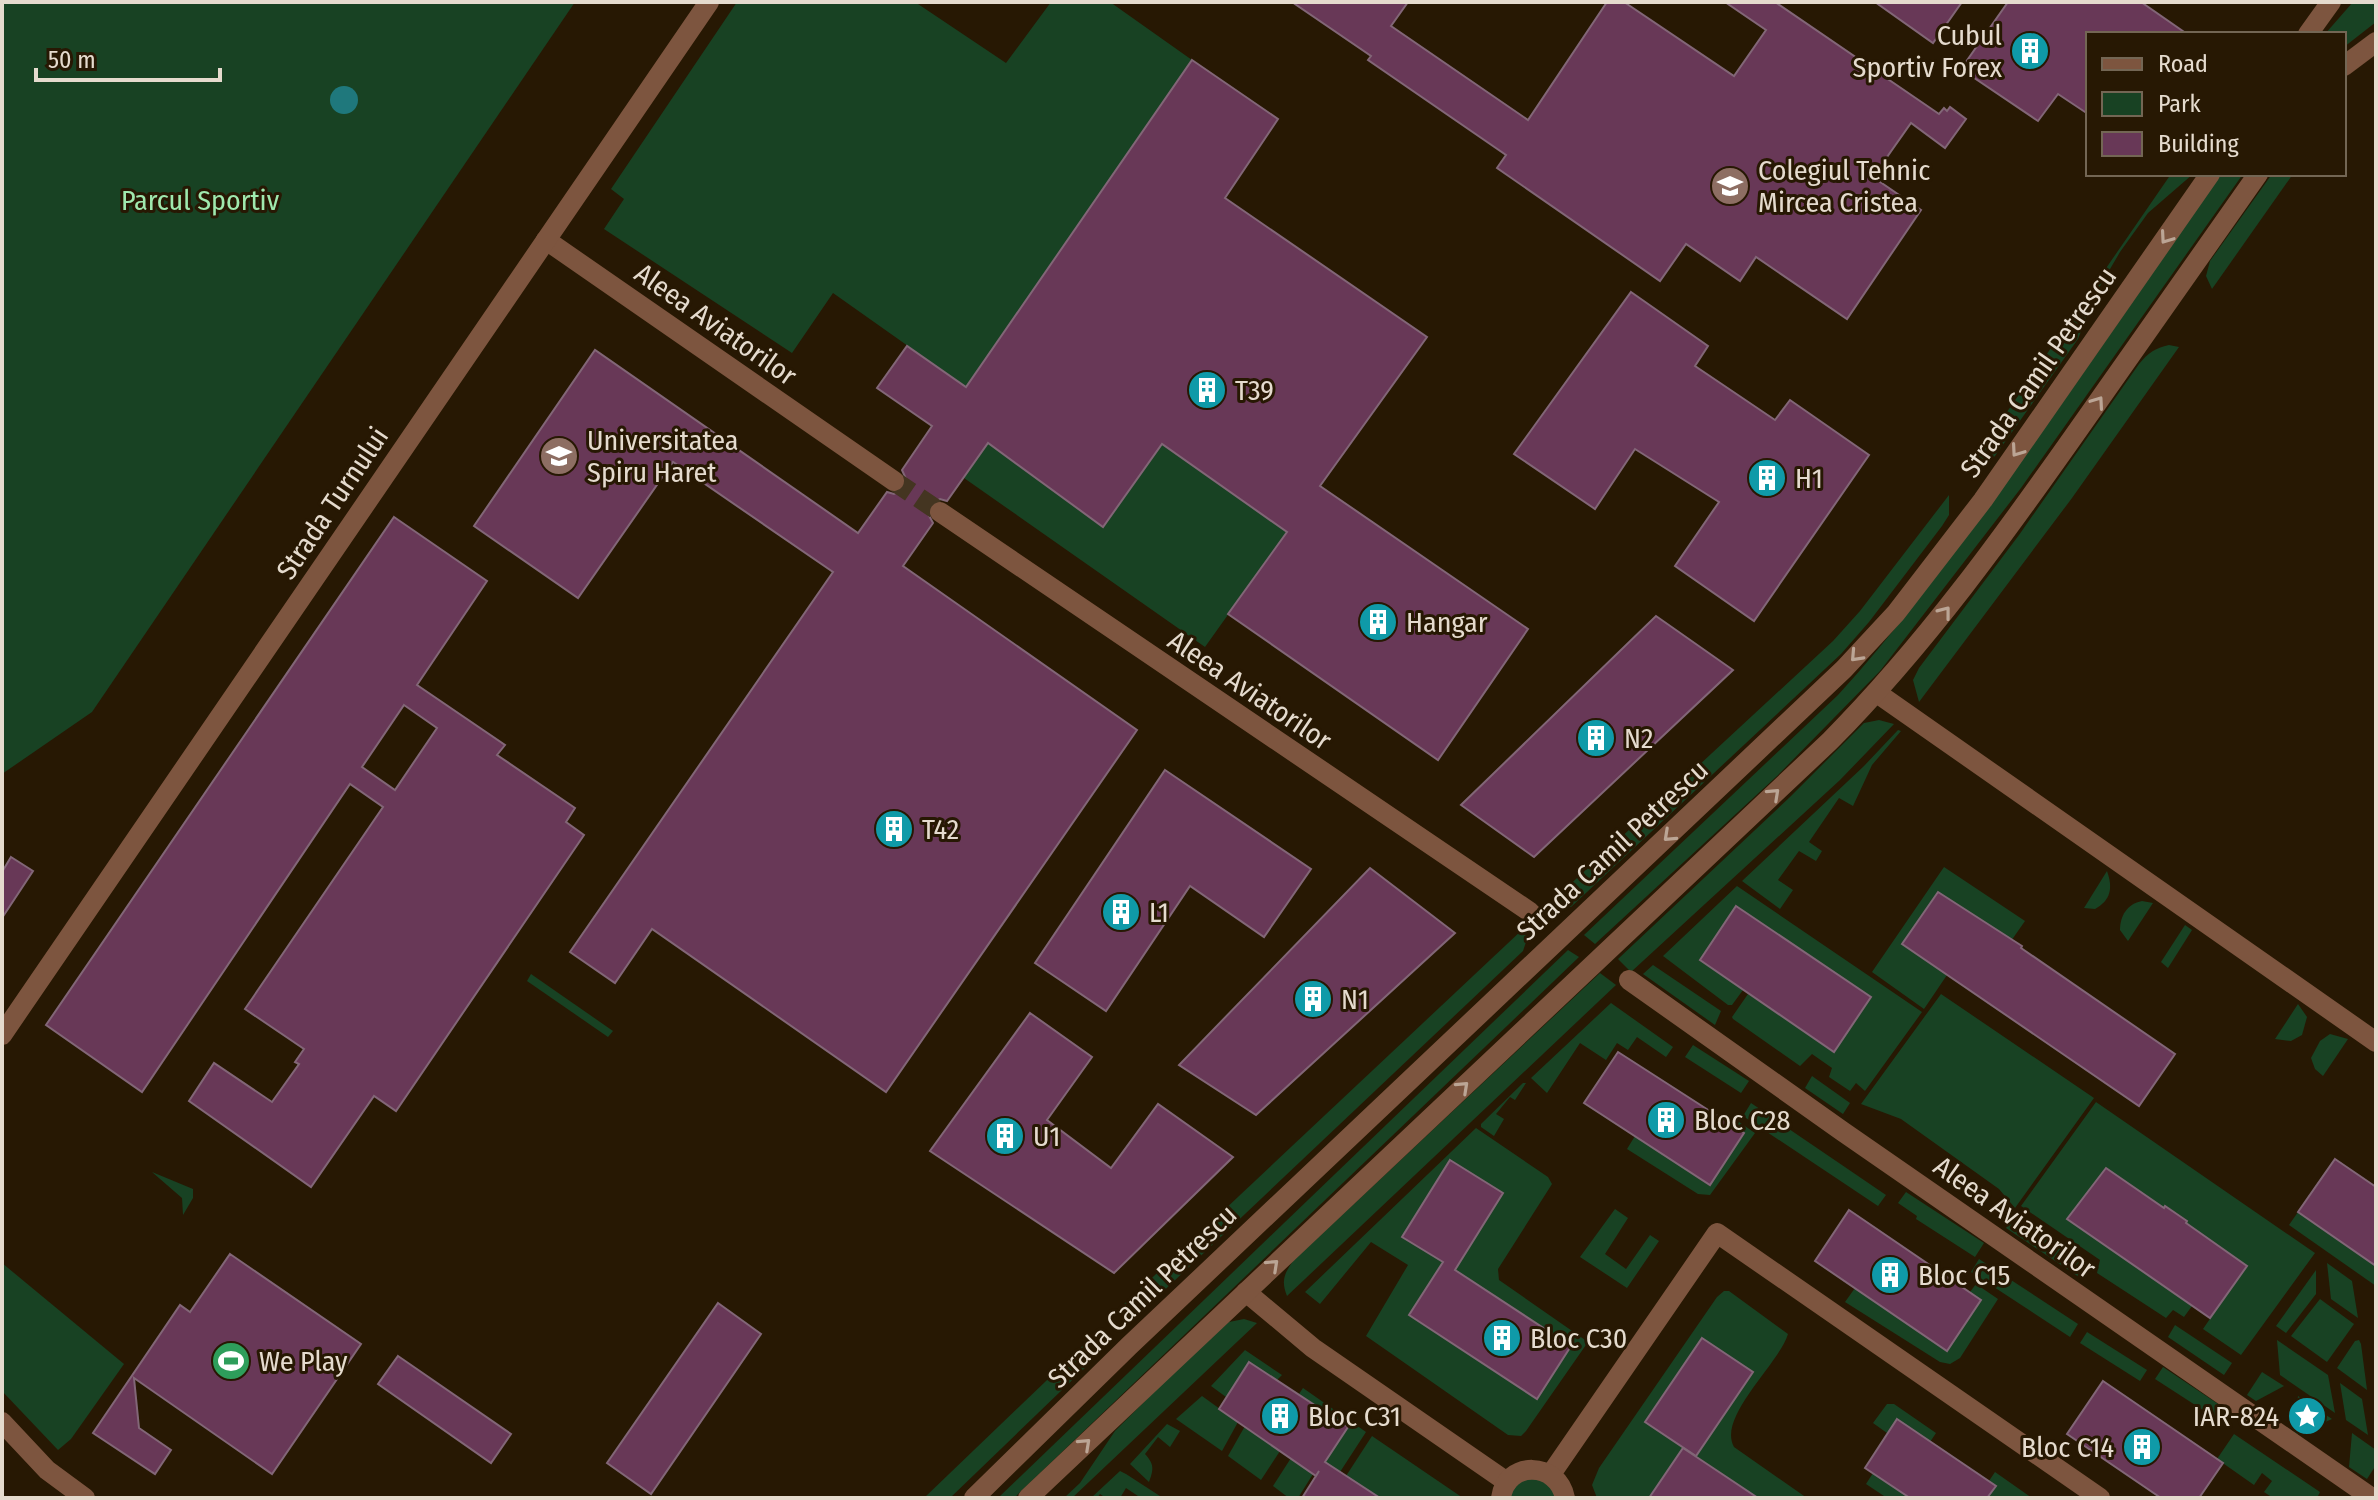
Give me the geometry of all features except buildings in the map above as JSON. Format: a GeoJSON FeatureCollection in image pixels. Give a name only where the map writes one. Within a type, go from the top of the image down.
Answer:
{"type":"FeatureCollection","features":[{"type":"Feature","properties":{"kind":"street","name":"Strada Turnului"},"geometry":{"type":"LineString","coordinates":[[2,1035],[709,2]]}},
{"type":"Feature","properties":{"kind":"street"},"geometry":{"type":"LineString","coordinates":[[2309,32],[2331,2]]}},
{"type":"Feature","properties":{"kind":"street"},"geometry":{"type":"LineString","coordinates":[[2346,64],[2376,42]]}},
{"type":"Feature","properties":{"kind":"street","name":"Strada Camil Petrescu"},"geometry":{"type":"LineString","coordinates":[[974,1498],[1129,1346],[1854,658],[1896,613],[1983,500],[2209,176]]}},
{"type":"Feature","properties":{"kind":"street"},"geometry":{"type":"LineString","coordinates":[[1028,1498],[1830,741],[1877,693],[1926,636],[2010,527],[2257,176]]}},
{"type":"Feature","properties":{"kind":"street","name":"Aleea Aviatorilor"},"geometry":{"type":"LineString","coordinates":[[546,240],[894,481]]}},
{"type":"Feature","properties":{"kind":"street","name":"Aleea Aviatorilor"},"geometry":{"type":"LineString","coordinates":[[940,512],[1530,912]]}},
{"type":"Feature","properties":{"kind":"street"},"geometry":{"type":"LineString","coordinates":[[1877,693],[2376,1042]]}},
{"type":"Feature","properties":{"kind":"street","name":"Aleea Aviatorilor"},"geometry":{"type":"LineString","coordinates":[[1629,980],[2372,1498]]}},
{"type":"Feature","properties":{"kind":"street"},"geometry":{"type":"LineString","coordinates":[[1551,1474],[1717,1233],[2100,1498]]}},
{"type":"Feature","properties":{"kind":"street"},"geometry":{"type":"LineString","coordinates":[[1246,1292],[1313,1348],[1504,1490],[1514,1475],[1533,1469],[1551,1474],[1559,1481],[1565,1498]]}},
{"type":"Feature","properties":{"kind":"street"},"geometry":{"type":"LineString","coordinates":[[2,1422],[47,1470],[85,1498]]}},
{"type":"Feature","properties":{"kind":"green space","name":"Parcul Sportiv"},"geometry":{"type":"Polygon","coordinates":[[[2,2],[575,2],[92,712],[2,774],[2,2]]]}},
{"type":"Feature","properties":{"kind":"green space"},"geometry":{"type":"Polygon","coordinates":[[[737,2],[915,2],[1006,63],[1051,2],[1110,2],[1192,60],[966,387],[833,293],[792,353],[604,229],[624,199],[611,189],[737,2]]]}},
{"type":"Feature","properties":{"kind":"green space"},"geometry":{"type":"Polygon","coordinates":[[[2353,2],[2376,2],[2376,22],[2346,45],[2346,32],[2327,32],[2353,2]]]}},
{"type":"Feature","properties":{"kind":"green space"},"geometry":{"type":"Polygon","coordinates":[[[2170,176],[2191,176],[2148,213],[2120,252],[2096,293],[2078,339],[1995,456],[1987,463],[1971,464],[2170,176]]]}},
{"type":"Feature","properties":{"kind":"green space"},"geometry":{"type":"Polygon","coordinates":[[[2220,176],[2242,176],[2021,488],[1880,671],[1777,776],[1595,944],[1584,935],[1838,695],[1933,580],[2075,384],[2220,176]]]}},
{"type":"Feature","properties":{"kind":"green space"},"geometry":{"type":"Polygon","coordinates":[[[2271,176],[2292,176],[2212,289],[2206,276],[2210,261],[2271,176]]]}},
{"type":"Feature","properties":{"kind":"green space"},"geometry":{"type":"Polygon","coordinates":[[[2169,345],[2179,347],[2072,498],[1919,702],[1913,680],[1919,668],[2019,535],[2139,364],[2152,352],[2169,345]]]}},
{"type":"Feature","properties":{"kind":"green space"},"geometry":{"type":"Polygon","coordinates":[[[988,443],[1103,527],[1162,444],[1287,532],[1205,647],[964,478],[988,443]]]}},
{"type":"Feature","properties":{"kind":"green space"},"geometry":{"type":"Polygon","coordinates":[[[1949,495],[1949,515],[1942,526],[1841,654],[1571,907],[1549,904],[1833,641],[1860,611],[1949,495]]]}},
{"type":"Feature","properties":{"kind":"green space"},"geometry":{"type":"Polygon","coordinates":[[[1879,720],[1894,724],[1840,780],[1631,972],[1618,959],[1864,723],[1879,720]]]}},
{"type":"Feature","properties":{"kind":"green space"},"geometry":{"type":"Polygon","coordinates":[[[1898,730],[1901,731],[1872,765],[1853,806],[1839,798],[1809,842],[1822,851],[1816,861],[1799,851],[1778,880],[1793,890],[1780,909],[1742,881],[1864,766],[1898,730]]]}},
{"type":"Feature","properties":{"kind":"green space"},"geometry":{"type":"Polygon","coordinates":[[[1944,867],[2025,921],[2011,941],[1938,892],[1902,944],[1947,975],[1924,1009],[1872,972],[1944,867]]]}},
{"type":"Feature","properties":{"kind":"green space"},"geometry":{"type":"Polygon","coordinates":[[[2107,871],[2110,888],[2107,898],[2095,909],[2084,908],[2107,871]]]}},
{"type":"Feature","properties":{"kind":"green space"},"geometry":{"type":"Polygon","coordinates":[[[1737,886],[1922,1012],[1865,1091],[1856,1083],[1850,1091],[1829,1077],[1832,1068],[1812,1054],[1800,1066],[1733,1019],[1748,994],[1834,1051],[1871,998],[1737,906],[1700,960],[1743,990],[1732,1005],[1663,956],[1737,886]]]}},
{"type":"Feature","properties":{"kind":"green space"},"geometry":{"type":"Polygon","coordinates":[[[2142,901],[2153,903],[2128,941],[2120,930],[2121,920],[2128,908],[2142,901]]]}},
{"type":"Feature","properties":{"kind":"green space"},"geometry":{"type":"Polygon","coordinates":[[[2185,925],[2192,930],[2168,968],[2161,962],[2185,925]]]}},
{"type":"Feature","properties":{"kind":"green space"},"geometry":{"type":"Polygon","coordinates":[[[1523,929],[1527,939],[1523,951],[1153,1301],[1141,1308],[1122,1306],[1523,929]]]}},
{"type":"Feature","properties":{"kind":"green space"},"geometry":{"type":"Polygon","coordinates":[[[1568,950],[1579,957],[1014,1498],[998,1498],[1568,950]]]}},
{"type":"Feature","properties":{"kind":"green space"},"geometry":{"type":"Polygon","coordinates":[[[1653,965],[1721,1011],[1715,1025],[1643,974],[1653,965]]]}},
{"type":"Feature","properties":{"kind":"green space"},"geometry":{"type":"Polygon","coordinates":[[[1600,973],[1616,985],[1287,1296],[1284,1278],[1293,1261],[1600,973]]]}},
{"type":"Feature","properties":{"kind":"green space"},"geometry":{"type":"Polygon","coordinates":[[[531,974],[613,1031],[608,1037],[527,981],[531,974]]]}},
{"type":"Feature","properties":{"kind":"green space"},"geometry":{"type":"Polygon","coordinates":[[[1941,994],[2094,1098],[2015,1208],[1999,1189],[1901,1119],[1861,1104],[1941,994]]]}},
{"type":"Feature","properties":{"kind":"green space"},"geometry":{"type":"Polygon","coordinates":[[[1611,1003],[1673,1047],[1666,1057],[1637,1037],[1628,1050],[1617,1043],[1606,1060],[1580,1043],[1547,1093],[1531,1078],[1611,1003]]]}},
{"type":"Feature","properties":{"kind":"green space"},"geometry":{"type":"Polygon","coordinates":[[[2298,1004],[2307,1017],[2302,1035],[2291,1041],[2275,1039],[2298,1004]]]}},
{"type":"Feature","properties":{"kind":"green space"},"geometry":{"type":"Polygon","coordinates":[[[2330,1034],[2348,1039],[2323,1076],[2315,1069],[2311,1058],[2320,1041],[2330,1034]]]}},
{"type":"Feature","properties":{"kind":"green space"},"geometry":{"type":"Polygon","coordinates":[[[1693,1045],[1749,1081],[1741,1093],[1685,1057],[1693,1045]]]}},
{"type":"Feature","properties":{"kind":"green space"},"geometry":{"type":"Polygon","coordinates":[[[1812,1076],[1850,1103],[1843,1114],[1805,1088],[1812,1076]]]}},
{"type":"Feature","properties":{"kind":"green space"},"geometry":{"type":"Polygon","coordinates":[[[1523,1083],[1526,1083],[1515,1100],[1510,1097],[1496,1114],[1504,1119],[1494,1136],[1481,1127],[1481,1124],[1523,1083]]]}},
{"type":"Feature","properties":{"kind":"green space"},"geometry":{"type":"Polygon","coordinates":[[[2096,1102],[2315,1253],[2241,1355],[2203,1329],[2246,1266],[2186,1223],[2187,1220],[2166,1206],[2163,1208],[2106,1168],[2068,1218],[2192,1306],[2184,1317],[2173,1310],[2166,1318],[2097,1273],[2100,1260],[2021,1206],[2096,1102]]]}},
{"type":"Feature","properties":{"kind":"green space"},"geometry":{"type":"Polygon","coordinates":[[[1751,1103],[1886,1195],[1878,1206],[1743,1116],[1751,1103]]]}},
{"type":"Feature","properties":{"kind":"green space"},"geometry":{"type":"Polygon","coordinates":[[[1739,1122],[1755,1133],[1710,1195],[1698,1194],[1627,1149],[1635,1136],[1710,1186],[1744,1134],[1735,1127],[1739,1122]]]}},
{"type":"Feature","properties":{"kind":"green space"},"geometry":{"type":"Polygon","coordinates":[[[1476,1128],[1548,1177],[1552,1184],[1498,1269],[1499,1280],[1588,1342],[1526,1431],[1521,1436],[1508,1435],[1366,1336],[1408,1265],[1371,1242],[1320,1304],[1305,1292],[1476,1128]],[[1451,1160],[1402,1237],[1443,1262],[1409,1315],[1537,1399],[1571,1346],[1454,1270],[1502,1193],[1451,1160]]]}},
{"type":"Feature","properties":{"kind":"green space"},"geometry":{"type":"Polygon","coordinates":[[[152,1172],[193,1189],[193,1198],[183,1215],[182,1198],[152,1172]]]}},
{"type":"Feature","properties":{"kind":"green space"},"geometry":{"type":"Polygon","coordinates":[[[1906,1192],[1984,1243],[1975,1257],[1916,1219],[1917,1216],[1898,1203],[1906,1192]]]}},
{"type":"Feature","properties":{"kind":"green space"},"geometry":{"type":"Polygon","coordinates":[[[1615,1209],[1628,1218],[1605,1254],[1626,1269],[1650,1235],[1659,1241],[1627,1288],[1580,1257],[1615,1209]]]}},
{"type":"Feature","properties":{"kind":"green space"},"geometry":{"type":"Polygon","coordinates":[[[2298,1212],[2376,1266],[2376,1286],[2289,1225],[2298,1212]]]}},
{"type":"Feature","properties":{"kind":"green space"},"geometry":{"type":"Polygon","coordinates":[[[2015,1215],[2088,1263],[2079,1277],[2006,1228],[2015,1215]]]}},
{"type":"Feature","properties":{"kind":"green space"},"geometry":{"type":"Polygon","coordinates":[[[1979,1259],[2078,1324],[2070,1337],[1971,1272],[1979,1259]]]}},
{"type":"Feature","properties":{"kind":"green space"},"geometry":{"type":"Polygon","coordinates":[[[2,1263],[124,1364],[71,1439],[58,1450],[2,1391],[2,1263]]]}},
{"type":"Feature","properties":{"kind":"green space"},"geometry":{"type":"Polygon","coordinates":[[[2327,1263],[2352,1281],[2358,1318],[2331,1299],[2327,1263]]]}},
{"type":"Feature","properties":{"kind":"green space"},"geometry":{"type":"Polygon","coordinates":[[[2316,1270],[2316,1294],[2286,1333],[2276,1326],[2316,1270]]]}},
{"type":"Feature","properties":{"kind":"green space"},"geometry":{"type":"Polygon","coordinates":[[[1976,1284],[1998,1299],[1960,1358],[1950,1364],[1940,1362],[1845,1302],[1855,1288],[1947,1351],[1981,1300],[1970,1292],[1976,1284]]]}},
{"type":"Feature","properties":{"kind":"green space"},"geometry":{"type":"Polygon","coordinates":[[[1729,1291],[1788,1334],[1741,1406],[1731,1435],[1734,1447],[1807,1498],[1758,1498],[1696,1456],[1752,1372],[1702,1338],[1645,1421],[1683,1448],[1650,1498],[1597,1498],[1592,1485],[1599,1468],[1717,1297],[1729,1291]]]}},
{"type":"Feature","properties":{"kind":"green space"},"geometry":{"type":"Polygon","coordinates":[[[2320,1299],[2354,1324],[2327,1362],[2291,1336],[2320,1299]]]}},
{"type":"Feature","properties":{"kind":"green space"},"geometry":{"type":"Polygon","coordinates":[[[1244,1319],[1257,1323],[1072,1498],[1064,1498],[1080,1483],[1115,1431],[1208,1338],[1229,1322],[1244,1319]]]}},
{"type":"Feature","properties":{"kind":"green space"},"geometry":{"type":"Polygon","coordinates":[[[2175,1325],[2232,1363],[2224,1375],[2168,1337],[2175,1325]]]}},
{"type":"Feature","properties":{"kind":"green space"},"geometry":{"type":"Polygon","coordinates":[[[2087,1332],[2147,1370],[2140,1381],[2080,1343],[2087,1332]]]}},
{"type":"Feature","properties":{"kind":"green space"},"geometry":{"type":"Polygon","coordinates":[[[1094,1335],[1095,1356],[1089,1364],[950,1498],[924,1498],[1094,1335]]]}},
{"type":"Feature","properties":{"kind":"green space"},"geometry":{"type":"Polygon","coordinates":[[[2277,1340],[2328,1375],[2335,1413],[2280,1375],[2277,1340]]]}},
{"type":"Feature","properties":{"kind":"green space"},"geometry":{"type":"Polygon","coordinates":[[[2359,1340],[2367,1390],[2337,1368],[2355,1341],[2359,1340]]]}},
{"type":"Feature","properties":{"kind":"green space"},"geometry":{"type":"Polygon","coordinates":[[[1245,1350],[1282,1375],[1277,1380],[1249,1362],[1226,1397],[1211,1386],[1245,1350]]]}},
{"type":"Feature","properties":{"kind":"green space"},"geometry":{"type":"Polygon","coordinates":[[[2163,1367],[2230,1412],[2223,1423],[2155,1379],[2163,1367]]]}},
{"type":"Feature","properties":{"kind":"green space"},"geometry":{"type":"Polygon","coordinates":[[[2262,1372],[2284,1386],[2256,1401],[2247,1395],[2262,1372]]]}},
{"type":"Feature","properties":{"kind":"green space"},"geometry":{"type":"Polygon","coordinates":[[[2340,1383],[2362,1399],[2368,1435],[2346,1420],[2340,1383]]]}},
{"type":"Feature","properties":{"kind":"green space"},"geometry":{"type":"Polygon","coordinates":[[[1303,1388],[1366,1432],[1340,1472],[1325,1462],[1348,1427],[1299,1394],[1303,1388]]]}},
{"type":"Feature","properties":{"kind":"green space"},"geometry":{"type":"Polygon","coordinates":[[[1202,1396],[1238,1422],[1222,1451],[1176,1419],[1202,1396]]]}},
{"type":"Feature","properties":{"kind":"green space"},"geometry":{"type":"Polygon","coordinates":[[[2298,1396],[2332,1419],[2294,1436],[2298,1396]]]}},
{"type":"Feature","properties":{"kind":"green space"},"geometry":{"type":"Polygon","coordinates":[[[1887,1404],[1894,1404],[1936,1433],[1930,1442],[1896,1420],[1887,1433],[1873,1423],[1887,1404]]]}},
{"type":"Feature","properties":{"kind":"green space"},"geometry":{"type":"Polygon","coordinates":[[[1167,1424],[1180,1431],[1170,1447],[1158,1437],[1145,1454],[1152,1467],[1149,1482],[1130,1464],[1167,1424]]]}},
{"type":"Feature","properties":{"kind":"green space"},"geometry":{"type":"Polygon","coordinates":[[[1245,1426],[1280,1451],[1261,1480],[1228,1456],[1245,1426]]]}},
{"type":"Feature","properties":{"kind":"green space"},"geometry":{"type":"Polygon","coordinates":[[[2352,1433],[2376,1450],[2376,1465],[2367,1479],[2349,1467],[2352,1433]]]}},
{"type":"Feature","properties":{"kind":"green space"},"geometry":{"type":"Polygon","coordinates":[[[2234,1434],[2320,1492],[2317,1498],[2273,1498],[2264,1492],[2272,1481],[2262,1473],[2254,1485],[2217,1459],[2234,1434]]]}},
{"type":"Feature","properties":{"kind":"green space"},"geometry":{"type":"Polygon","coordinates":[[[1372,1436],[1463,1498],[1380,1498],[1346,1476],[1372,1436]]]}},
{"type":"Feature","properties":{"kind":"green space"},"geometry":{"type":"Polygon","coordinates":[[[1291,1458],[1313,1474],[1298,1498],[1289,1498],[1273,1486],[1291,1458]]]}},
{"type":"Feature","properties":{"kind":"green space"},"geometry":{"type":"Polygon","coordinates":[[[1120,1471],[1163,1498],[1141,1498],[1126,1488],[1120,1498],[1106,1498],[1100,1494],[1097,1498],[1091,1498],[1120,1471]]]}},
{"type":"Feature","properties":{"kind":"green space"},"geometry":{"type":"Polygon","coordinates":[[[1995,1472],[2032,1498],[1987,1498],[1995,1486],[1989,1481],[1995,1472]]]}},
{"type":"Feature","properties":{"kind":"green space"},"geometry":{"type":"Polygon","coordinates":[[[1873,1473],[1910,1498],[1887,1498],[1866,1484],[1873,1473]]]}},
{"type":"Feature","properties":{"kind":"green space"},"geometry":{"type":"Polygon","coordinates":[[[1540,1475],[1559,1498],[1505,1498],[1512,1482],[1540,1475]]]}},
{"type":"Feature","properties":{"kind":"water"},"geometry":{"type":"Polygon","coordinates":[[[344,86],[354,90],[358,100],[354,110],[344,114],[334,110],[330,100],[334,90],[344,86]]]}},
{"type":"Feature","properties":{"kind":"tunnel"},"geometry":{"type":"LineString","coordinates":[[894,481],[940,512]]}},
{"type":"Feature","properties":{"kind":"place","name":"Cubul Sportiv Forex"},"geometry":{"type":"Point","coordinates":[2030,51]}},
{"type":"Feature","properties":{"kind":"place","name":"Colegiul Tehnic Mircea Cristea"},"geometry":{"type":"Point","coordinates":[1730,186]}},
{"type":"Feature","properties":{"kind":"place","name":"T39"},"geometry":{"type":"Point","coordinates":[1207,390]}},
{"type":"Feature","properties":{"kind":"place","name":"Universitatea Spiru Haret"},"geometry":{"type":"Point","coordinates":[559,456]}},
{"type":"Feature","properties":{"kind":"place","name":"H1"},"geometry":{"type":"Point","coordinates":[1767,478]}},
{"type":"Feature","properties":{"kind":"place","name":"Hangar"},"geometry":{"type":"Point","coordinates":[1378,622]}},
{"type":"Feature","properties":{"kind":"place","name":"N2"},"geometry":{"type":"Point","coordinates":[1596,738]}},
{"type":"Feature","properties":{"kind":"place","name":"T42"},"geometry":{"type":"Point","coordinates":[894,829]}},
{"type":"Feature","properties":{"kind":"place","name":"L1"},"geometry":{"type":"Point","coordinates":[1121,912]}},
{"type":"Feature","properties":{"kind":"place","name":"N1"},"geometry":{"type":"Point","coordinates":[1313,999]}},
{"type":"Feature","properties":{"kind":"place","name":"Bloc C28"},"geometry":{"type":"Point","coordinates":[1666,1120]}},
{"type":"Feature","properties":{"kind":"place","name":"U1"},"geometry":{"type":"Point","coordinates":[1005,1136]}},
{"type":"Feature","properties":{"kind":"place","name":"Bloc C15"},"geometry":{"type":"Point","coordinates":[1890,1275]}},
{"type":"Feature","properties":{"kind":"place","name":"Bloc C30"},"geometry":{"type":"Point","coordinates":[1502,1338]}},
{"type":"Feature","properties":{"kind":"place","name":"We Play"},"geometry":{"type":"Point","coordinates":[231,1361]}},
{"type":"Feature","properties":{"kind":"place","name":"Bloc C31"},"geometry":{"type":"Point","coordinates":[1280,1416]}},
{"type":"Feature","properties":{"kind":"place","name":"IAR-824"},"geometry":{"type":"Point","coordinates":[2307,1416]}},
{"type":"Feature","properties":{"kind":"place","name":"Bloc C14"},"geometry":{"type":"Point","coordinates":[2142,1447]}}]}
